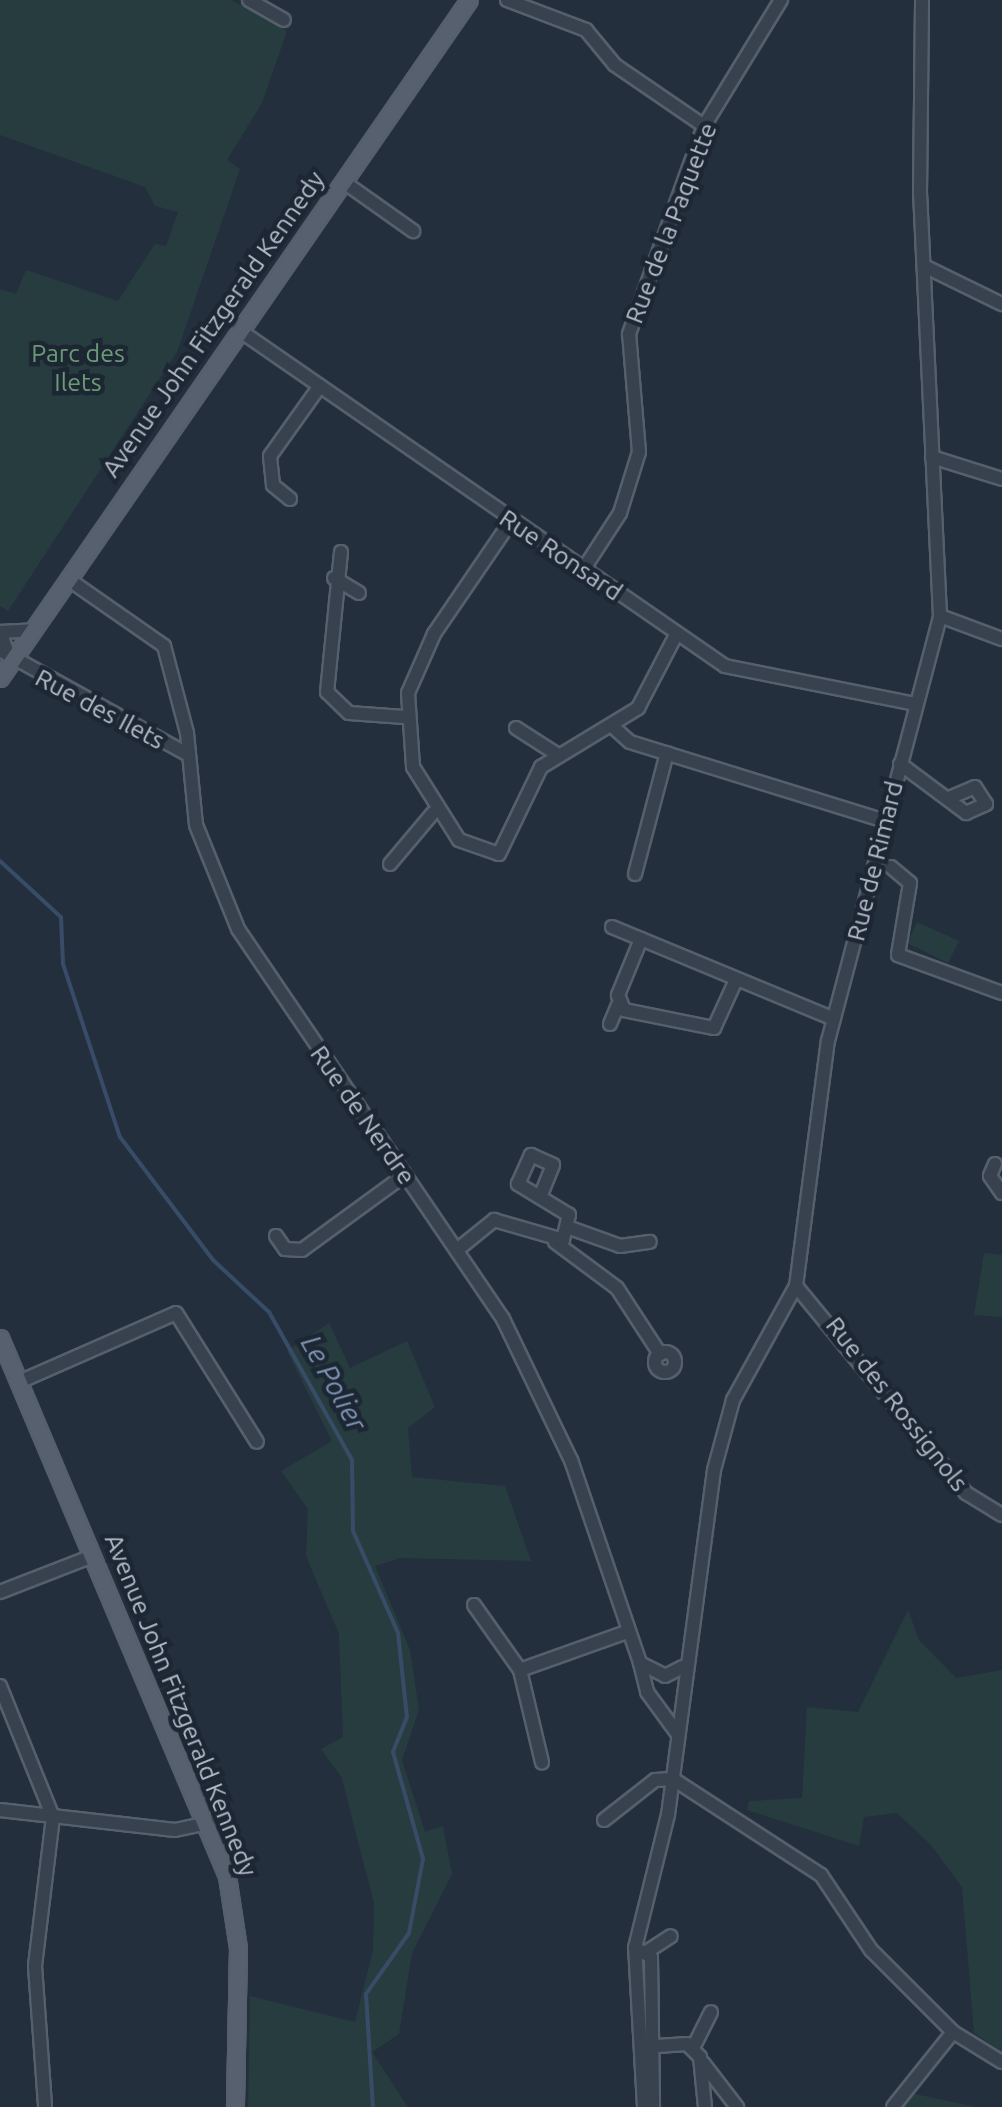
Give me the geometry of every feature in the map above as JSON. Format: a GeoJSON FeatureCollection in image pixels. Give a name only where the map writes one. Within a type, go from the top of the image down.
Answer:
{"type":"FeatureCollection","features":[{"type":"Feature","properties":{"kind":"main road","name":"Avenue John Fitzgerald Kennedy"},"geometry":{"type":"LineString","coordinates":[[0,678],[6,656],[34,630],[469,0]]}},
{"type":"Feature","properties":{"kind":"main road","name":"Avenue John Fitzgerald Kennedy"},"geometry":{"type":"LineString","coordinates":[[0,1338],[206,1823],[236,1910],[235,2107]]}},
{"type":"Feature","properties":{"kind":"street"},"geometry":{"type":"LineString","coordinates":[[248,0],[284,20]]}},
{"type":"Feature","properties":{"kind":"street"},"geometry":{"type":"LineString","coordinates":[[507,0],[586,30],[615,65],[704,126]]}},
{"type":"Feature","properties":{"kind":"street","name":"Rue de la Paquette"},"geometry":{"type":"LineString","coordinates":[[584,570],[632,484],[639,452],[629,334],[704,126],[781,0]]}},
{"type":"Feature","properties":{"kind":"street","name":"Rue de Rimard"},"geometry":{"type":"LineString","coordinates":[[641,1950],[673,1779],[683,1667],[725,1419],[796,1286],[834,1019],[940,616],[924,266],[922,0]]}},
{"type":"Feature","properties":{"kind":"street"},"geometry":{"type":"LineString","coordinates":[[344,182],[413,231]]}},
{"type":"Feature","properties":{"kind":"street"},"geometry":{"type":"LineString","coordinates":[[924,266],[1002,304]]}},
{"type":"Feature","properties":{"kind":"street","name":"Rue Ronsard"},"geometry":{"type":"LineString","coordinates":[[239,330],[676,636],[750,674],[915,704]]}},
{"type":"Feature","properties":{"kind":"street"},"geometry":{"type":"LineString","coordinates":[[290,498],[273,485],[270,456],[320,386]]}},
{"type":"Feature","properties":{"kind":"street"},"geometry":{"type":"LineString","coordinates":[[932,457],[1002,480]]}},
{"type":"Feature","properties":{"kind":"street"},"geometry":{"type":"LineString","coordinates":[[511,521],[424,652],[404,717],[407,750],[433,812],[458,840],[495,857],[536,776],[558,755],[611,725],[649,696],[676,636]]}},
{"type":"Feature","properties":{"kind":"street"},"geometry":{"type":"LineString","coordinates":[[340,552],[334,578],[327,692],[349,713],[404,717]]}},
{"type":"Feature","properties":{"kind":"street"},"geometry":{"type":"LineString","coordinates":[[334,578],[359,593]]}},
{"type":"Feature","properties":{"kind":"street","name":"Rue de Nerdre"},"geometry":{"type":"LineString","coordinates":[[68,579],[164,646],[189,755],[200,839],[238,928],[457,1250],[556,1424],[640,1663],[648,1678],[679,1700]]}},
{"type":"Feature","properties":{"kind":"street"},"geometry":{"type":"LineString","coordinates":[[940,616],[1002,639]]}},
{"type":"Feature","properties":{"kind":"street"},"geometry":{"type":"LineString","coordinates":[[6,656],[0,632],[34,630]]}},
{"type":"Feature","properties":{"kind":"street","name":"Rue des Ilets"},"geometry":{"type":"LineString","coordinates":[[6,656],[189,755]]}},
{"type":"Feature","properties":{"kind":"street"},"geometry":{"type":"LineString","coordinates":[[611,725],[666,754],[885,822]]}},
{"type":"Feature","properties":{"kind":"street"},"geometry":{"type":"LineString","coordinates":[[516,728],[558,755]]}},
{"type":"Feature","properties":{"kind":"street"},"geometry":{"type":"LineString","coordinates":[[634,874],[666,754]]}},
{"type":"Feature","properties":{"kind":"street"},"geometry":{"type":"LineString","coordinates":[[900,764],[947,799]]}},
{"type":"Feature","properties":{"kind":"street"},"geometry":{"type":"LineString","coordinates":[[390,864],[433,812]]}},
{"type":"Feature","properties":{"kind":"street"},"geometry":{"type":"LineString","coordinates":[[890,866],[910,883],[898,955],[1002,993]]}},
{"type":"Feature","properties":{"kind":"street"},"geometry":{"type":"LineString","coordinates":[[612,927],[834,1019]]}},
{"type":"Feature","properties":{"kind":"street"},"geometry":{"type":"LineString","coordinates":[[610,1024],[641,939]]}},
{"type":"Feature","properties":{"kind":"street"},"geometry":{"type":"LineString","coordinates":[[618,1005],[714,1028],[736,980]]}},
{"type":"Feature","properties":{"kind":"street"},"geometry":{"type":"LineString","coordinates":[[996,1164],[990,1176],[1002,1193]]}},
{"type":"Feature","properties":{"kind":"street"},"geometry":{"type":"LineString","coordinates":[[276,1236],[285,1249],[302,1250],[405,1176]]}},
{"type":"Feature","properties":{"kind":"street"},"geometry":{"type":"LineString","coordinates":[[540,1197],[563,1208],[570,1228]]}},
{"type":"Feature","properties":{"kind":"street"},"geometry":{"type":"LineString","coordinates":[[457,1250],[494,1220],[555,1242],[617,1288],[660,1354]]}},
{"type":"Feature","properties":{"kind":"street"},"geometry":{"type":"LineString","coordinates":[[555,1242],[570,1228]]}},
{"type":"Feature","properties":{"kind":"street"},"geometry":{"type":"LineString","coordinates":[[570,1228],[620,1246],[650,1242]]}},
{"type":"Feature","properties":{"kind":"street","name":"Rue des Rossignols"},"geometry":{"type":"LineString","coordinates":[[796,1286],[966,1493],[1002,1515]]}},
{"type":"Feature","properties":{"kind":"street"},"geometry":{"type":"LineString","coordinates":[[19,1382],[176,1313],[257,1442]]}},
{"type":"Feature","properties":{"kind":"street"},"geometry":{"type":"LineString","coordinates":[[0,1592],[93,1556]]}},
{"type":"Feature","properties":{"kind":"street"},"geometry":{"type":"LineString","coordinates":[[474,1604],[520,1670],[542,1762]]}},
{"type":"Feature","properties":{"kind":"street"},"geometry":{"type":"LineString","coordinates":[[520,1670],[627,1632]]}},
{"type":"Feature","properties":{"kind":"street"},"geometry":{"type":"LineString","coordinates":[[677,1732],[648,1678],[683,1667]]}},
{"type":"Feature","properties":{"kind":"street"},"geometry":{"type":"LineString","coordinates":[[0,1686],[52,1817],[35,1966],[45,2107]]}},
{"type":"Feature","properties":{"kind":"street"},"geometry":{"type":"LineString","coordinates":[[604,1820],[655,1780],[673,1779],[821,1875],[870,1950],[953,2032],[1002,2062]]}},
{"type":"Feature","properties":{"kind":"street"},"geometry":{"type":"LineString","coordinates":[[0,1810],[175,1830],[206,1823]]}},
{"type":"Feature","properties":{"kind":"street"},"geometry":{"type":"LineString","coordinates":[[641,1950],[671,1936]]}},
{"type":"Feature","properties":{"kind":"street"},"geometry":{"type":"LineString","coordinates":[[641,1950],[657,2046],[654,2107]]}},
{"type":"Feature","properties":{"kind":"street"},"geometry":{"type":"LineString","coordinates":[[641,1950],[644,2107]]}},
{"type":"Feature","properties":{"kind":"street"},"geometry":{"type":"LineString","coordinates":[[693,2048],[711,2012]]}},
{"type":"Feature","properties":{"kind":"street"},"geometry":{"type":"LineString","coordinates":[[893,2107],[953,2032]]}},
{"type":"Feature","properties":{"kind":"street"},"geometry":{"type":"LineString","coordinates":[[657,2046],[693,2048]]}},
{"type":"Feature","properties":{"kind":"street"},"geometry":{"type":"LineString","coordinates":[[693,2048],[737,2107]]}},
{"type":"Feature","properties":{"kind":"street"},"geometry":{"type":"LineString","coordinates":[[703,2064],[705,2107]]}},
{"type":"Feature","properties":{"kind":"green space","name":"Parc des Ilets"},"geometry":{"type":"Polygon","coordinates":[[[0,0],[231,0],[287,31],[262,103],[227,160],[240,169],[177,352],[8,611],[0,606],[0,289],[16,294],[26,270],[118,301],[155,244],[166,246],[178,212],[155,206],[145,187],[0,135],[0,0]]]}},
{"type":"Feature","properties":{"kind":"green space"},"geometry":{"type":"Polygon","coordinates":[[[917,922],[959,941],[948,963],[907,943],[917,922]]]}},
{"type":"Feature","properties":{"kind":"green space"},"geometry":{"type":"Polygon","coordinates":[[[984,1253],[1002,1255],[1002,1317],[974,1315],[984,1253]]]}},
{"type":"Feature","properties":{"kind":"green space"},"geometry":{"type":"Polygon","coordinates":[[[329,1323],[350,1368],[407,1341],[435,1407],[408,1428],[412,1477],[505,1486],[531,1561],[400,1558],[375,1566],[410,1650],[419,1710],[402,1760],[425,1832],[443,1826],[452,1874],[412,1953],[399,2034],[372,2052],[408,2107],[248,2107],[250,1996],[355,2022],[373,1950],[374,1903],[342,1778],[321,1749],[343,1737],[339,1634],[306,1556],[308,1509],[281,1471],[332,1441],[287,1351],[329,1323]]]}},
{"type":"Feature","properties":{"kind":"green space"},"geometry":{"type":"Polygon","coordinates":[[[908,1610],[919,1640],[956,1678],[1002,1670],[1002,2052],[974,2033],[962,1887],[931,1845],[897,1813],[864,1817],[859,1846],[747,1810],[749,1801],[802,1798],[807,1707],[858,1712],[908,1610]]]}},
{"type":"Feature","properties":{"kind":"green space"},"geometry":{"type":"Polygon","coordinates":[[[915,2094],[976,2107],[903,2107],[915,2094]]]}},
{"type":"Feature","properties":{"kind":"waterway","name":"Le Polier"},"geometry":{"type":"LineString","coordinates":[[0,861],[61,917],[63,964],[120,1137],[213,1260],[269,1312],[352,1460],[353,1531],[398,1633],[407,1717],[393,1752],[423,1859],[409,1933],[366,1994],[373,2107]]}}]}
